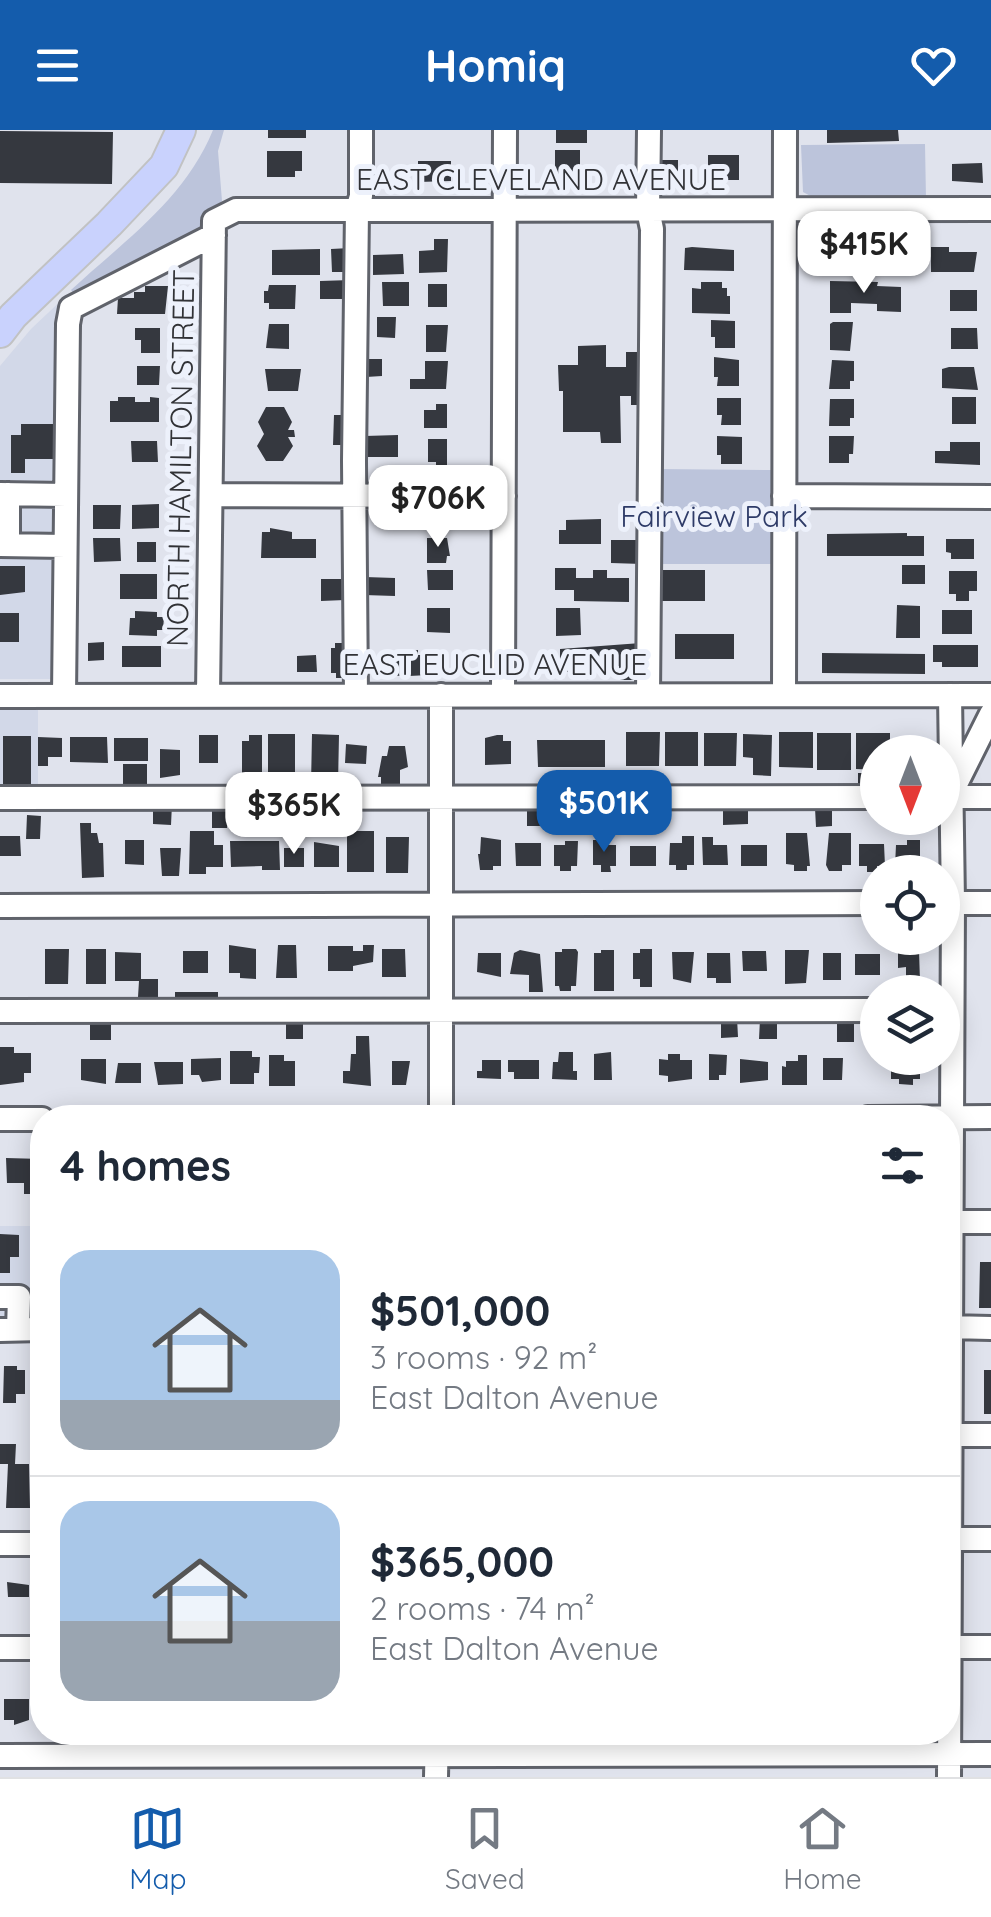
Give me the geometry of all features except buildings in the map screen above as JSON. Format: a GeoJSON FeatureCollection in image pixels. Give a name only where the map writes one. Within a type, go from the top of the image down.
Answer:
{"type":"FeatureCollection","features":[{"type":"Feature","properties":{"kind":"main road"},"geometry":{"type":"LineString","coordinates":[[0,333],[164,166],[180,130]]}},
{"type":"Feature","properties":{"kind":"street"},"geometry":{"type":"LineString","coordinates":[[356,696],[357,210],[361,196],[361,130]]}},
{"type":"Feature","properties":{"kind":"street"},"geometry":{"type":"LineString","coordinates":[[503,695],[505,130]]}},
{"type":"Feature","properties":{"kind":"street"},"geometry":{"type":"LineString","coordinates":[[648,695],[652,248],[648,210],[649,130]]}},
{"type":"Feature","properties":{"kind":"street"},"geometry":{"type":"LineString","coordinates":[[784,695],[785,130]]}},
{"type":"Feature","properties":{"kind":"street","name":"EAST CLEVELAND AVENUE"},"geometry":{"type":"LineString","coordinates":[[66,495],[68,324],[72,308],[214,228],[236,210],[991,209]]}},
{"type":"Feature","properties":{"kind":"street","name":"NORTH HAMILTON STREET"},"geometry":{"type":"LineString","coordinates":[[208,696],[214,228]]}},
{"type":"Feature","properties":{"kind":"street"},"geometry":{"type":"LineString","coordinates":[[64,696],[66,546],[66,495],[4,494],[4,545],[66,546]]}},
{"type":"Feature","properties":{"kind":"street"},"geometry":{"type":"LineString","coordinates":[[212,495],[504,496]]}},
{"type":"Feature","properties":{"kind":"street"},"geometry":{"type":"LineString","coordinates":[[784,496],[991,497]]}},
{"type":"Feature","properties":{"kind":"street"},"geometry":{"type":"LineString","coordinates":[[440,1105],[442,695]]}},
{"type":"Feature","properties":{"kind":"street"},"geometry":{"type":"LineString","coordinates":[[948,735],[950,695]]}},
{"type":"Feature","properties":{"kind":"street","name":"EAST EUCLID AVENUE"},"geometry":{"type":"LineString","coordinates":[[0,696],[991,695]]}},
{"type":"Feature","properties":{"kind":"street"},"geometry":{"type":"LineString","coordinates":[[960,771],[991,714]]}},
{"type":"Feature","properties":{"kind":"street"},"geometry":{"type":"LineString","coordinates":[[960,797],[991,797]]}},
{"type":"Feature","properties":{"kind":"street"},"geometry":{"type":"LineString","coordinates":[[0,798],[860,798]]}},
{"type":"Feature","properties":{"kind":"street"},"geometry":{"type":"LineString","coordinates":[[960,902],[991,903]]}},
{"type":"Feature","properties":{"kind":"street"},"geometry":{"type":"LineString","coordinates":[[0,906],[860,903]]}},
{"type":"Feature","properties":{"kind":"street"},"geometry":{"type":"LineString","coordinates":[[0,1011],[860,1010]]}},
{"type":"Feature","properties":{"kind":"street"},"geometry":{"type":"LineString","coordinates":[[950,1075],[952,1105]]}},
{"type":"Feature","properties":{"kind":"street"},"geometry":{"type":"LineString","coordinates":[[960,1117],[991,1117]]}},
{"type":"Feature","properties":{"kind":"street"},"geometry":{"type":"LineString","coordinates":[[0,1119],[30,1119]]}},
{"type":"Feature","properties":{"kind":"street"},"geometry":{"type":"LineString","coordinates":[[960,1222],[991,1222]]}},
{"type":"Feature","properties":{"kind":"street"},"geometry":{"type":"LineString","coordinates":[[0,1297],[19,1297],[9,1330]]}},
{"type":"Feature","properties":{"kind":"street"},"geometry":{"type":"LineString","coordinates":[[960,1327],[991,1328]]}},
{"type":"Feature","properties":{"kind":"street"},"geometry":{"type":"LineString","coordinates":[[960,1435],[991,1435]]}},
{"type":"Feature","properties":{"kind":"street"},"geometry":{"type":"LineString","coordinates":[[960,1539],[991,1540]]}},
{"type":"Feature","properties":{"kind":"street"},"geometry":{"type":"LineString","coordinates":[[0,1544],[30,1544]]}},
{"type":"Feature","properties":{"kind":"street"},"geometry":{"type":"LineString","coordinates":[[960,1647],[991,1647]]}},
{"type":"Feature","properties":{"kind":"street"},"geometry":{"type":"LineString","coordinates":[[0,1648],[30,1648]]}},
{"type":"Feature","properties":{"kind":"street"},"geometry":{"type":"LineString","coordinates":[[0,1756],[436,1754],[949,1765],[991,1754]]}},
{"type":"Feature","properties":{"kind":"shaded area"},"geometry":{"type":"Polygon","coordinates":[[[66,296],[62,679],[0,679],[0,366],[66,296]]]}},
{"type":"Feature","properties":{"kind":"shaded area"},"geometry":{"type":"Polygon","coordinates":[[[0,709],[38,709],[38,803],[0,803],[0,709]]]}},
{"type":"Feature","properties":{"kind":"shaded area"},"geometry":{"type":"Polygon","coordinates":[[[0,1226],[30,1226],[30,1318],[0,1318],[0,1226]]]}},
{"type":"Feature","properties":{"kind":"green space"},"geometry":{"type":"Polygon","coordinates":[[[213,130],[224,130],[218,151],[222,201],[205,218],[200,239],[79,301],[71,290],[170,198],[201,155],[213,130]]]}},
{"type":"Feature","properties":{"kind":"green space"},"geometry":{"type":"Polygon","coordinates":[[[925,144],[926,199],[816,199],[803,192],[801,145],[925,144]]]}},
{"type":"Feature","properties":{"kind":"green space","name":"Fairview Park"},"geometry":{"type":"Polygon","coordinates":[[[656,469],[772,470],[772,564],[655,564],[656,469]]]}}]}
